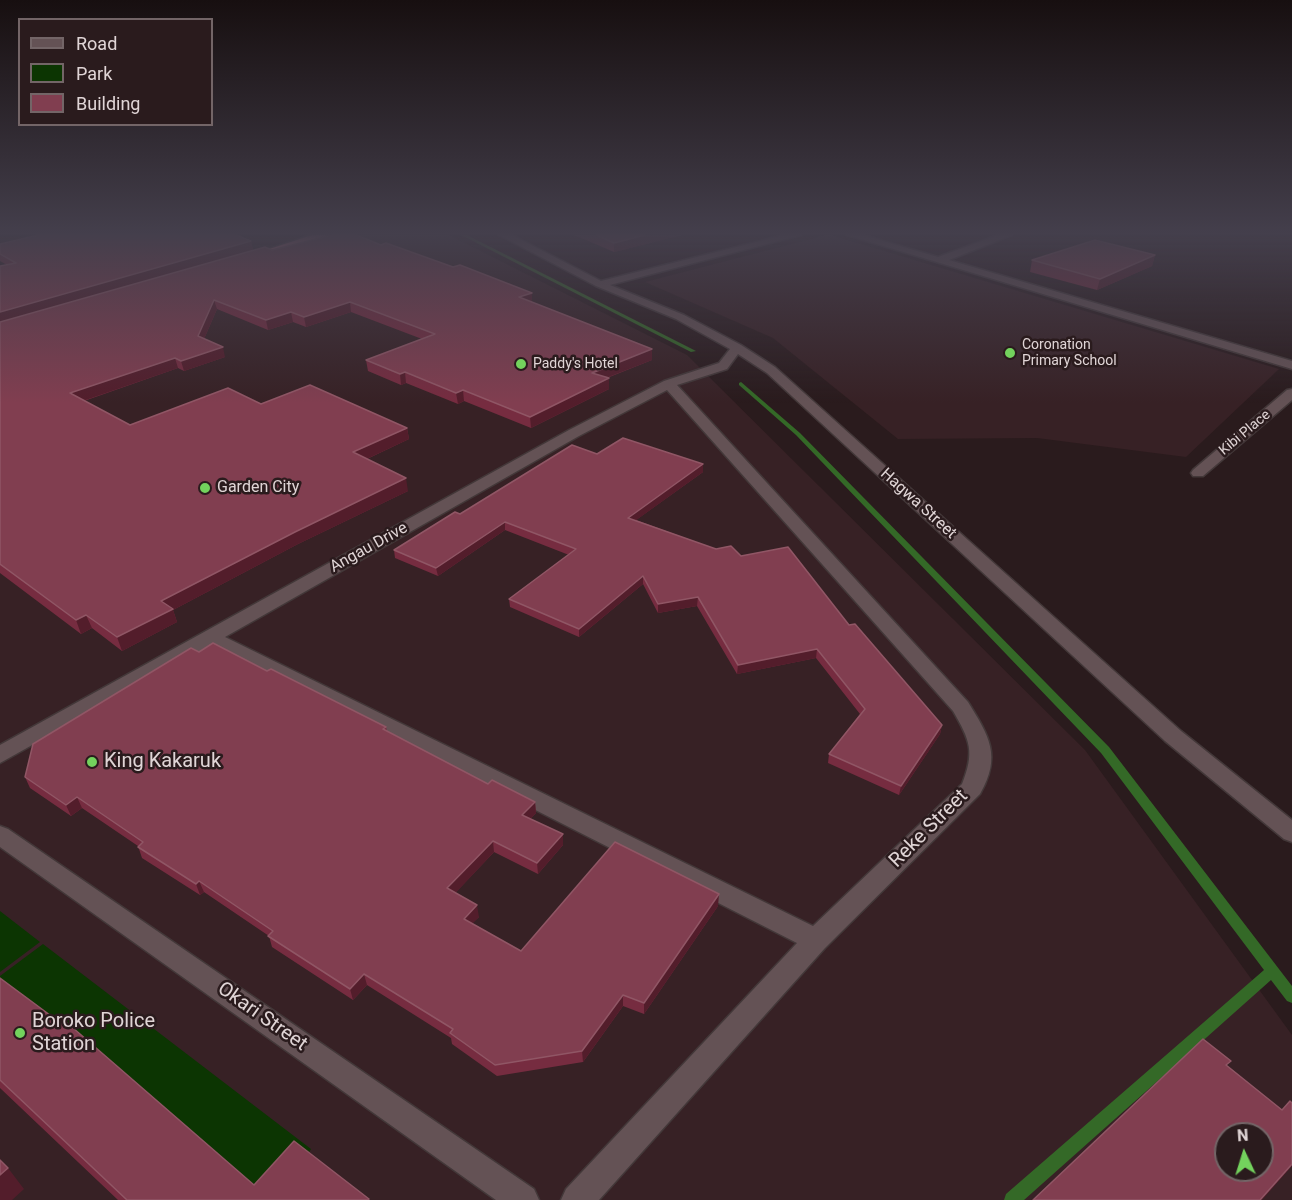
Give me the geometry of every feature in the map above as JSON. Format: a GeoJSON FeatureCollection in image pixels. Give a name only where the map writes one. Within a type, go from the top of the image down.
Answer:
{"type":"FeatureCollection","features":[{"type":"Feature","properties":{"kind":"street","name":"Hagwa Street"},"geometry":{"type":"LineString","coordinates":[[617,291],[680,317],[737,348],[771,370],[1173,736],[1292,833]]}},
{"type":"Feature","properties":{"kind":"street"},"geometry":{"type":"LineString","coordinates":[[1040,291],[1292,365]]}},
{"type":"Feature","properties":{"kind":"street","name":"Angau Drive"},"geometry":{"type":"LineString","coordinates":[[0,755],[574,433],[669,384],[723,366],[737,348]]}},
{"type":"Feature","properties":{"kind":"street","name":"Reke Street"},"geometry":{"type":"LineString","coordinates":[[578,1200],[816,940],[972,788],[982,762],[980,740],[961,707],[669,384]]}},
{"type":"Feature","properties":{"kind":"street","name":"Kibi Place"},"geometry":{"type":"LineString","coordinates":[[1198,472],[1292,393]]}},
{"type":"Feature","properties":{"kind":"street"},"geometry":{"type":"LineString","coordinates":[[210,637],[816,940]]}},
{"type":"Feature","properties":{"kind":"street","name":"Okari Street"},"geometry":{"type":"LineString","coordinates":[[0,835],[523,1200]]}},
{"type":"Feature","properties":{"kind":"shaded area"},"geometry":{"type":"Polygon","coordinates":[[[152,291],[560,291],[687,355],[1085,750],[1292,1035],[1292,1200],[0,1200],[0,335],[152,291]]]}},
{"type":"Feature","properties":{"kind":"shaded area","name":"Coronation Primary School"},"geometry":{"type":"Polygon","coordinates":[[[666,291],[1018,291],[1279,369],[1186,457],[1037,438],[898,439],[773,338],[666,291]]]}},
{"type":"Feature","properties":{"kind":"green space"},"geometry":{"type":"Polygon","coordinates":[[[0,911],[40,942],[0,972],[0,911]]]}},
{"type":"Feature","properties":{"kind":"green space"},"geometry":{"type":"Polygon","coordinates":[[[43,944],[311,1149],[303,1163],[269,1200],[0,991],[0,976],[43,944]]]}},
{"type":"Feature","properties":{"kind":"building"},"geometry":{"type":"Polygon","coordinates":[[[0,291],[74,291],[0,312],[0,291]]]}},
{"type":"Feature","properties":{"kind":"building"},"geometry":{"type":"Polygon","coordinates":[[[110,291],[527,291],[532,293],[519,297],[652,349],[592,373],[609,378],[530,417],[463,390],[456,393],[405,372],[400,374],[366,360],[435,334],[350,302],[304,317],[291,312],[266,320],[214,300],[198,336],[223,347],[181,361],[175,358],[70,393],[130,425],[228,388],[261,404],[310,385],[407,428],[353,452],[406,478],[161,601],[173,609],[117,637],[86,615],[76,620],[0,564],[0,322],[110,291]]]}},
{"type":"Feature","properties":{"kind":"building"},"geometry":{"type":"Polygon","coordinates":[[[623,438],[703,464],[628,518],[716,549],[731,546],[741,556],[788,547],[849,625],[855,624],[942,725],[901,786],[829,754],[865,709],[817,649],[738,665],[698,597],[658,604],[643,576],[579,629],[509,599],[576,549],[505,522],[436,568],[394,550],[455,512],[460,514],[572,445],[597,454],[623,438]]]}},
{"type":"Feature","properties":{"kind":"building"},"geometry":{"type":"Polygon","coordinates":[[[213,643],[267,671],[271,669],[386,727],[383,729],[488,784],[492,780],[535,802],[522,815],[563,834],[537,863],[493,841],[447,888],[477,905],[464,919],[521,951],[615,842],[719,894],[644,1003],[623,995],[582,1051],[495,1065],[450,1033],[453,1029],[364,974],[350,989],[268,936],[273,931],[199,881],[196,884],[138,847],[143,842],[77,797],[66,805],[25,777],[33,744],[191,648],[199,652],[213,643]]]}},
{"type":"Feature","properties":{"kind":"building"},"geometry":{"type":"Polygon","coordinates":[[[0,978],[62,1024],[65,1021],[254,1185],[294,1141],[369,1199],[127,1200],[0,1080],[0,978]]]}},
{"type":"Feature","properties":{"kind":"building"},"geometry":{"type":"Polygon","coordinates":[[[1203,1039],[1231,1061],[1226,1065],[1282,1110],[1290,1101],[1292,1103],[1292,1164],[1260,1200],[1033,1200],[1203,1039]]]}},
{"type":"Feature","properties":{"kind":"building"},"geometry":{"type":"Polygon","coordinates":[[[0,1160],[8,1168],[0,1175],[0,1160]]]}},
{"type":"Feature","properties":{"kind":"waterway"},"geometry":{"type":"LineString","coordinates":[[574,291],[693,351]]}},
{"type":"Feature","properties":{"kind":"waterway"},"geometry":{"type":"LineString","coordinates":[[741,384],[798,434],[1105,750],[1292,997]]}},
{"type":"Feature","properties":{"kind":"waterway"},"geometry":{"type":"LineString","coordinates":[[1012,1200],[1272,971]]}},
{"type":"Feature","properties":{"kind":"place","name":"Coronation Primary School"},"geometry":{"type":"Point","coordinates":[1010,353]}},
{"type":"Feature","properties":{"kind":"place","name":"Paddy's Hotel"},"geometry":{"type":"Point","coordinates":[521,364]}},
{"type":"Feature","properties":{"kind":"place","name":"Garden City"},"geometry":{"type":"Point","coordinates":[205,488]}},
{"type":"Feature","properties":{"kind":"place","name":"King Kakaruk"},"geometry":{"type":"Point","coordinates":[92,762]}},
{"type":"Feature","properties":{"kind":"place","name":"Boroko Police Station"},"geometry":{"type":"Point","coordinates":[20,1033]}}]}
